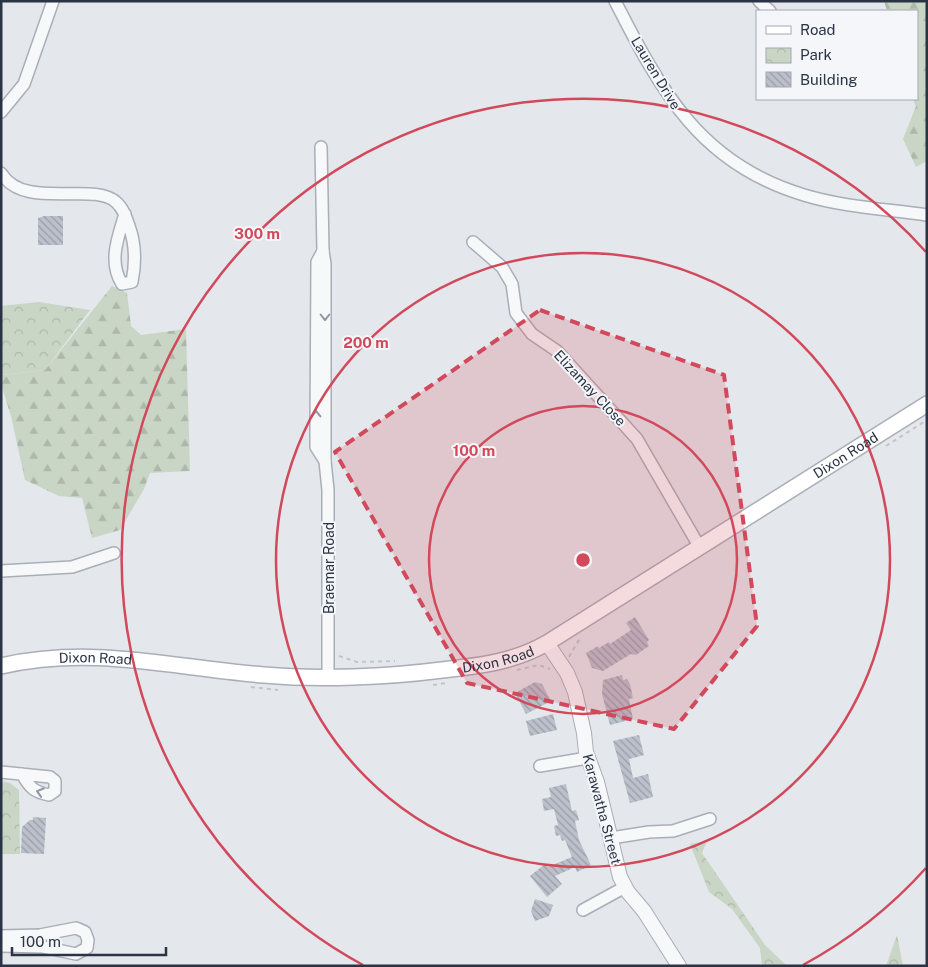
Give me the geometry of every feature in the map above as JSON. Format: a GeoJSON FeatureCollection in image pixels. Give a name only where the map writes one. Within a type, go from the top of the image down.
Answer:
{"type":"FeatureCollection","features":[{"type":"Feature","properties":{"kind":"main road","name":"Dixon Road"},"geometry":{"type":"LineString","coordinates":[[1,666],[41,659],[94,656],[147,660],[264,675],[328,676],[428,672],[481,665],[515,658],[547,643],[927,404]]}},
{"type":"Feature","properties":{"kind":"street"},"geometry":{"type":"LineString","coordinates":[[1,112],[24,84],[52,1]]}},
{"type":"Feature","properties":{"kind":"street","name":"Lauren Drive"},"geometry":{"type":"LineString","coordinates":[[615,1],[657,81],[680,112],[706,141],[737,164],[770,183],[804,196],[927,215]]}},
{"type":"Feature","properties":{"kind":"street"},"geometry":{"type":"LineString","coordinates":[[759,1],[769,10]]}},
{"type":"Feature","properties":{"kind":"street","name":"Braemar Road"},"geometry":{"type":"LineString","coordinates":[[321,147],[323,251],[325,264],[325,461],[328,490],[328,676]]}},
{"type":"Feature","properties":{"kind":"street"},"geometry":{"type":"LineString","coordinates":[[1,173],[6,181],[37,194],[104,195],[116,202],[125,214],[132,235],[136,260],[132,282],[122,284],[116,274],[115,250],[125,214]]}},
{"type":"Feature","properties":{"kind":"street","name":"Elizamay Close"},"geometry":{"type":"LineString","coordinates":[[473,242],[502,267],[512,284],[516,313],[532,334],[557,351],[637,439],[699,546]]}},
{"type":"Feature","properties":{"kind":"street"},"geometry":{"type":"LineString","coordinates":[[1,571],[72,567],[114,553]]}},
{"type":"Feature","properties":{"kind":"street","name":"Karawatha Street"},"geometry":{"type":"LineString","coordinates":[[547,643],[567,673],[575,692],[587,758],[596,778],[618,870],[625,887],[644,911],[679,966]]}},
{"type":"Feature","properties":{"kind":"street"},"geometry":{"type":"LineString","coordinates":[[540,766],[587,758]]}},
{"type":"Feature","properties":{"kind":"street"},"geometry":{"type":"LineString","coordinates":[[1,772],[22,774]]}},
{"type":"Feature","properties":{"kind":"street"},"geometry":{"type":"LineString","coordinates":[[611,838],[649,832],[673,831],[710,819]]}},
{"type":"Feature","properties":{"kind":"street"},"geometry":{"type":"LineString","coordinates":[[583,910],[625,887]]}},
{"type":"Feature","properties":{"kind":"street"},"geometry":{"type":"LineString","coordinates":[[1,936],[40,935],[76,928],[85,932],[88,940],[86,948],[76,954],[43,947],[1,946]]}},
{"type":"Feature","properties":{"kind":"path"},"geometry":{"type":"LineString","coordinates":[[339,656],[357,662],[400,661]]}},
{"type":"Feature","properties":{"kind":"highlighted area"},"geometry":{"type":"Polygon","coordinates":[[[540,310],[724,375],[757,626],[674,729],[467,683],[335,452],[540,310]]]}},
{"type":"Feature","properties":{"kind":"green space"},"geometry":{"type":"Polygon","coordinates":[[[884,1],[927,1],[927,161],[916,167],[903,139],[916,106],[913,100],[918,100],[918,10],[887,10],[884,1]]]}},
{"type":"Feature","properties":{"kind":"green space"},"geometry":{"type":"Polygon","coordinates":[[[112,286],[127,293],[131,326],[141,335],[186,329],[190,471],[150,473],[144,489],[120,530],[92,538],[82,498],[59,496],[25,480],[11,416],[1,384],[1,375],[45,370],[112,286]]]}},
{"type":"Feature","properties":{"kind":"green space"},"geometry":{"type":"Polygon","coordinates":[[[39,302],[90,310],[45,370],[1,375],[1,306],[39,302]]]}},
{"type":"Feature","properties":{"kind":"green space"},"geometry":{"type":"Polygon","coordinates":[[[1,781],[10,783],[19,790],[20,854],[1,854],[1,781]]]}},
{"type":"Feature","properties":{"kind":"green space"},"geometry":{"type":"Polygon","coordinates":[[[707,841],[702,853],[765,945],[787,966],[762,966],[760,948],[732,909],[709,892],[690,844],[707,841]]]}},
{"type":"Feature","properties":{"kind":"green space"},"geometry":{"type":"Polygon","coordinates":[[[897,935],[903,966],[886,966],[897,935]]]}},
{"type":"Feature","properties":{"kind":"building"},"geometry":{"type":"Polygon","coordinates":[[[44,216],[63,216],[63,245],[38,245],[38,218],[44,216]]]}},
{"type":"Feature","properties":{"kind":"building"},"geometry":{"type":"Polygon","coordinates":[[[635,617],[649,640],[647,642],[649,646],[636,655],[631,654],[603,671],[592,668],[586,653],[598,646],[599,648],[609,642],[610,644],[631,630],[626,623],[635,617]]]}},
{"type":"Feature","properties":{"kind":"building"},"geometry":{"type":"Polygon","coordinates":[[[622,675],[623,680],[627,679],[630,684],[633,698],[629,699],[633,719],[610,725],[602,694],[603,680],[622,675]]]}},
{"type":"Feature","properties":{"kind":"building"},"geometry":{"type":"Polygon","coordinates":[[[535,682],[542,684],[551,701],[526,714],[515,693],[535,682]]]}},
{"type":"Feature","properties":{"kind":"building"},"geometry":{"type":"Polygon","coordinates":[[[553,714],[557,730],[530,736],[526,721],[553,714]]]}},
{"type":"Feature","properties":{"kind":"building"},"geometry":{"type":"Polygon","coordinates":[[[639,735],[644,755],[629,759],[633,778],[648,774],[653,797],[630,803],[613,741],[639,735]]]}},
{"type":"Feature","properties":{"kind":"building"},"geometry":{"type":"Polygon","coordinates":[[[566,784],[572,811],[576,810],[579,820],[575,821],[579,840],[591,865],[577,872],[575,867],[555,876],[562,884],[547,897],[530,876],[545,864],[548,867],[572,857],[565,840],[562,841],[560,835],[556,836],[554,826],[558,825],[554,809],[544,811],[542,799],[551,797],[549,788],[566,784]]]}},
{"type":"Feature","properties":{"kind":"building"},"geometry":{"type":"Polygon","coordinates":[[[33,817],[46,818],[44,854],[21,853],[22,827],[30,820],[33,820],[33,817]]]}},
{"type":"Feature","properties":{"kind":"building"},"geometry":{"type":"Polygon","coordinates":[[[535,899],[553,905],[549,916],[535,921],[531,911],[535,899]]]}}]}
